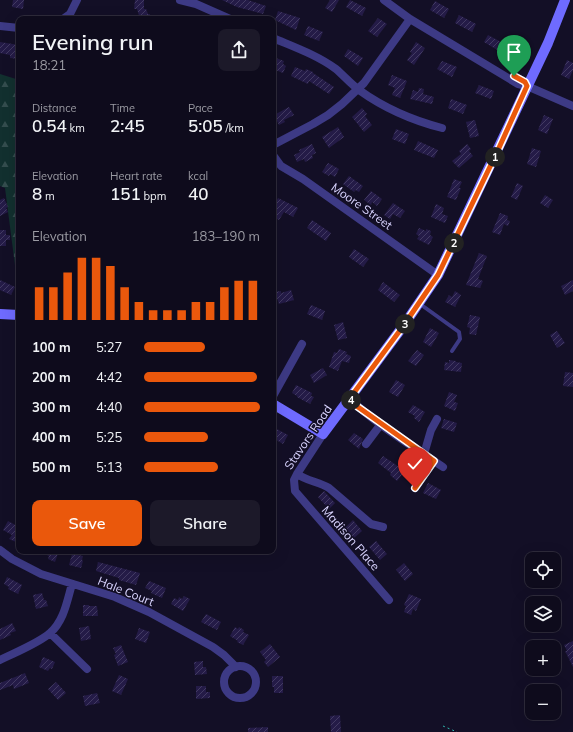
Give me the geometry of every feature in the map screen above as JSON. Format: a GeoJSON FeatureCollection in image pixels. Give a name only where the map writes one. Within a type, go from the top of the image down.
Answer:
{"type":"FeatureCollection","features":[{"type":"Feature","properties":{"kind":"street"},"geometry":{"type":"LineString","coordinates":[[67,16],[70,14],[77,0]]}},
{"type":"Feature","properties":{"kind":"street"},"geometry":{"type":"LineString","coordinates":[[180,0],[196,4],[223,16]]}},
{"type":"Feature","properties":{"kind":"street"},"geometry":{"type":"LineString","coordinates":[[384,0],[410,19],[467,55],[504,75],[514,76],[525,82],[527,86],[573,106]]}},
{"type":"Feature","properties":{"kind":"street","name":"Stavors Road"},"geometry":{"type":"LineString","coordinates":[[295,491],[294,480],[323,434],[420,304],[438,275],[548,43],[565,0]]}},
{"type":"Feature","properties":{"kind":"street"},"geometry":{"type":"LineString","coordinates":[[276,143],[328,115],[358,89],[364,83],[410,19]]}},
{"type":"Feature","properties":{"kind":"street"},"geometry":{"type":"LineString","coordinates":[[0,26],[16,28]]}},
{"type":"Feature","properties":{"kind":"street"},"geometry":{"type":"LineString","coordinates":[[276,39],[336,69],[358,89],[379,104],[420,122],[442,128]]}},
{"type":"Feature","properties":{"kind":"street","name":"Moore Street"},"geometry":{"type":"LineString","coordinates":[[276,159],[281,166],[303,179],[438,275]]}},
{"type":"Feature","properties":{"kind":"street"},"geometry":{"type":"LineString","coordinates":[[0,314],[16,315]]}},
{"type":"Feature","properties":{"kind":"street"},"geometry":{"type":"LineString","coordinates":[[276,391],[302,344]]}},
{"type":"Feature","properties":{"kind":"street"},"geometry":{"type":"LineString","coordinates":[[350,398],[358,407],[443,467]]}},
{"type":"Feature","properties":{"kind":"street"},"geometry":{"type":"LineString","coordinates":[[276,406],[323,434]]}},
{"type":"Feature","properties":{"kind":"street"},"geometry":{"type":"LineString","coordinates":[[424,454],[431,430],[437,419]]}},
{"type":"Feature","properties":{"kind":"street"},"geometry":{"type":"LineString","coordinates":[[366,444],[381,424]]}},
{"type":"Feature","properties":{"kind":"street"},"geometry":{"type":"LineString","coordinates":[[415,488],[434,461]]}},
{"type":"Feature","properties":{"kind":"street"},"geometry":{"type":"LineString","coordinates":[[297,474],[303,478],[330,488],[371,524],[383,527]]}},
{"type":"Feature","properties":{"kind":"street","name":"Madison Place"},"geometry":{"type":"LineString","coordinates":[[295,491],[389,600]]}},
{"type":"Feature","properties":{"kind":"street","name":"Hale Court"},"geometry":{"type":"LineString","coordinates":[[0,550],[30,569],[115,597],[149,612],[213,647],[236,667]]}},
{"type":"Feature","properties":{"kind":"street"},"geometry":{"type":"LineString","coordinates":[[0,660],[27,647],[50,633],[65,610],[72,584]]}},
{"type":"Feature","properties":{"kind":"street"},"geometry":{"type":"LineString","coordinates":[[50,633],[87,669]]}},
{"type":"Feature","properties":{"kind":"lane"},"geometry":{"type":"LineString","coordinates":[[420,304],[459,332],[460,339],[452,351]]}},
{"type":"Feature","properties":{"kind":"path"},"geometry":{"type":"LineString","coordinates":[[443,726],[457,732]]}},
{"type":"Feature","properties":{"kind":"green space"},"geometry":{"type":"Polygon","coordinates":[[[0,74],[16,79],[16,273],[5,188],[0,186],[0,74]]]}},
{"type":"Feature","properties":{"kind":"building"},"geometry":{"type":"Polygon","coordinates":[[[13,0],[24,0],[23,9],[12,7],[13,0]]]}},
{"type":"Feature","properties":{"kind":"building"},"geometry":{"type":"Polygon","coordinates":[[[135,0],[144,0],[144,9],[146,9],[148,14],[150,14],[150,16],[139,16],[137,9],[134,9],[135,0]]]}},
{"type":"Feature","properties":{"kind":"building"},"geometry":{"type":"Polygon","coordinates":[[[222,0],[248,0],[266,6],[263,14],[237,7],[222,0]]]}},
{"type":"Feature","properties":{"kind":"building"},"geometry":{"type":"Polygon","coordinates":[[[330,0],[339,0],[332,12],[325,8],[330,0]]]}},
{"type":"Feature","properties":{"kind":"building"},"geometry":{"type":"Polygon","coordinates":[[[350,0],[366,8],[362,16],[346,7],[350,0]]]}},
{"type":"Feature","properties":{"kind":"building"},"geometry":{"type":"Polygon","coordinates":[[[435,1],[449,9],[444,18],[430,10],[435,1]]]}},
{"type":"Feature","properties":{"kind":"building"},"geometry":{"type":"Polygon","coordinates":[[[278,11],[300,18],[296,30],[276,20],[278,11]]]}},
{"type":"Feature","properties":{"kind":"building"},"geometry":{"type":"Polygon","coordinates":[[[459,15],[476,24],[472,32],[455,23],[459,15]]]}},
{"type":"Feature","properties":{"kind":"building"},"geometry":{"type":"Polygon","coordinates":[[[378,18],[387,24],[377,37],[368,31],[378,18]]]}},
{"type":"Feature","properties":{"kind":"building"},"geometry":{"type":"Polygon","coordinates":[[[308,26],[323,32],[319,41],[304,35],[308,26]]]}},
{"type":"Feature","properties":{"kind":"building"},"geometry":{"type":"Polygon","coordinates":[[[488,35],[503,43],[499,51],[484,42],[488,35]]]}},
{"type":"Feature","properties":{"kind":"building"},"geometry":{"type":"Polygon","coordinates":[[[0,42],[16,45],[16,59],[10,58],[10,55],[0,53],[0,42]]]}},
{"type":"Feature","properties":{"kind":"building"},"geometry":{"type":"Polygon","coordinates":[[[416,42],[425,48],[414,65],[407,60],[412,53],[410,52],[416,42]]]}},
{"type":"Feature","properties":{"kind":"building"},"geometry":{"type":"Polygon","coordinates":[[[348,49],[363,58],[358,66],[344,56],[348,49]]]}},
{"type":"Feature","properties":{"kind":"building"},"geometry":{"type":"Polygon","coordinates":[[[276,58],[284,61],[283,64],[286,66],[283,73],[276,70],[276,58]]]}},
{"type":"Feature","properties":{"kind":"building"},"geometry":{"type":"Polygon","coordinates":[[[567,60],[573,63],[573,70],[569,79],[561,75],[567,60]]]}},
{"type":"Feature","properties":{"kind":"building"},"geometry":{"type":"Polygon","coordinates":[[[442,61],[457,67],[452,77],[437,69],[442,61]]]}},
{"type":"Feature","properties":{"kind":"building"},"geometry":{"type":"Polygon","coordinates":[[[295,67],[313,72],[334,87],[329,94],[309,81],[308,84],[291,76],[295,67]]]}},
{"type":"Feature","properties":{"kind":"building"},"geometry":{"type":"Polygon","coordinates":[[[392,75],[407,81],[400,98],[392,95],[395,88],[388,85],[392,75]]]}},
{"type":"Feature","properties":{"kind":"building"},"geometry":{"type":"Polygon","coordinates":[[[479,85],[494,91],[491,99],[475,93],[479,85]]]}},
{"type":"Feature","properties":{"kind":"building"},"geometry":{"type":"Polygon","coordinates":[[[419,88],[424,89],[423,94],[434,97],[432,104],[410,99],[413,90],[418,92],[419,88]]]}},
{"type":"Feature","properties":{"kind":"building"},"geometry":{"type":"Polygon","coordinates":[[[451,99],[467,105],[463,114],[448,108],[451,99]]]}},
{"type":"Feature","properties":{"kind":"building"},"geometry":{"type":"Polygon","coordinates":[[[289,107],[294,115],[284,120],[285,122],[279,125],[276,119],[276,114],[289,107]]]}},
{"type":"Feature","properties":{"kind":"building"},"geometry":{"type":"Polygon","coordinates":[[[362,108],[367,114],[365,116],[372,125],[364,132],[352,117],[362,108]]]}},
{"type":"Feature","properties":{"kind":"building"},"geometry":{"type":"Polygon","coordinates":[[[544,115],[553,119],[547,134],[538,130],[544,115]]]}},
{"type":"Feature","properties":{"kind":"building"},"geometry":{"type":"Polygon","coordinates":[[[475,120],[479,136],[470,138],[466,122],[475,120]]]}},
{"type":"Feature","properties":{"kind":"building"},"geometry":{"type":"Polygon","coordinates":[[[338,127],[344,137],[329,148],[322,137],[338,127]]]}},
{"type":"Feature","properties":{"kind":"building"},"geometry":{"type":"Polygon","coordinates":[[[396,129],[409,134],[405,144],[392,139],[396,129]]]}},
{"type":"Feature","properties":{"kind":"building"},"geometry":{"type":"Polygon","coordinates":[[[418,141],[438,150],[434,158],[414,150],[418,141]]]}},
{"type":"Feature","properties":{"kind":"building"},"geometry":{"type":"Polygon","coordinates":[[[312,144],[316,153],[312,155],[313,158],[305,162],[304,159],[297,162],[294,155],[300,152],[299,150],[312,144]]]}},
{"type":"Feature","properties":{"kind":"building"},"geometry":{"type":"Polygon","coordinates":[[[467,144],[471,149],[469,151],[473,156],[459,168],[452,161],[461,154],[459,151],[467,144]]]}},
{"type":"Feature","properties":{"kind":"building"},"geometry":{"type":"Polygon","coordinates":[[[532,148],[541,151],[536,167],[527,164],[532,148]]]}},
{"type":"Feature","properties":{"kind":"building"},"geometry":{"type":"Polygon","coordinates":[[[328,163],[339,169],[335,177],[330,174],[329,176],[322,172],[328,163]]]}},
{"type":"Feature","properties":{"kind":"building"},"geometry":{"type":"Polygon","coordinates":[[[349,176],[363,186],[359,192],[355,190],[354,192],[343,184],[349,176]]]}},
{"type":"Feature","properties":{"kind":"building"},"geometry":{"type":"Polygon","coordinates":[[[454,179],[462,182],[456,200],[447,197],[454,179]]]}},
{"type":"Feature","properties":{"kind":"building"},"geometry":{"type":"Polygon","coordinates":[[[517,183],[523,186],[517,200],[511,197],[517,183]]]}},
{"type":"Feature","properties":{"kind":"building"},"geometry":{"type":"Polygon","coordinates":[[[371,191],[382,199],[377,206],[372,202],[371,205],[364,200],[371,191]]]}},
{"type":"Feature","properties":{"kind":"building"},"geometry":{"type":"Polygon","coordinates":[[[545,195],[553,200],[548,208],[540,203],[545,195]]]}},
{"type":"Feature","properties":{"kind":"building"},"geometry":{"type":"Polygon","coordinates":[[[4,198],[8,207],[6,208],[8,212],[0,216],[0,200],[4,198]]]}},
{"type":"Feature","properties":{"kind":"building"},"geometry":{"type":"Polygon","coordinates":[[[278,198],[298,208],[293,217],[284,212],[279,220],[276,218],[276,202],[278,198]]]}},
{"type":"Feature","properties":{"kind":"building"},"geometry":{"type":"Polygon","coordinates":[[[393,203],[405,211],[400,218],[393,214],[390,219],[384,215],[393,203]]]}},
{"type":"Feature","properties":{"kind":"building"},"geometry":{"type":"Polygon","coordinates":[[[436,204],[444,208],[442,214],[448,216],[445,223],[431,217],[436,204]]]}},
{"type":"Feature","properties":{"kind":"building"},"geometry":{"type":"Polygon","coordinates":[[[500,213],[508,216],[507,220],[510,221],[508,226],[504,224],[500,235],[492,232],[500,213]]]}},
{"type":"Feature","properties":{"kind":"building"},"geometry":{"type":"Polygon","coordinates":[[[312,220],[331,233],[326,241],[307,228],[312,220]]]}},
{"type":"Feature","properties":{"kind":"building"},"geometry":{"type":"Polygon","coordinates":[[[419,228],[426,231],[426,229],[431,231],[430,235],[433,237],[429,245],[417,239],[419,236],[416,234],[419,228]]]}},
{"type":"Feature","properties":{"kind":"building"},"geometry":{"type":"Polygon","coordinates":[[[0,230],[6,230],[6,235],[10,235],[10,240],[6,240],[6,246],[0,246],[0,230]]]}},
{"type":"Feature","properties":{"kind":"building"},"geometry":{"type":"Polygon","coordinates":[[[354,249],[369,259],[363,267],[349,257],[354,249]]]}},
{"type":"Feature","properties":{"kind":"building"},"geometry":{"type":"Polygon","coordinates":[[[479,253],[487,256],[478,279],[483,281],[480,288],[466,285],[479,253]]]}},
{"type":"Feature","properties":{"kind":"building"},"geometry":{"type":"Polygon","coordinates":[[[0,280],[15,287],[11,295],[0,290],[0,280]]]}},
{"type":"Feature","properties":{"kind":"building"},"geometry":{"type":"Polygon","coordinates":[[[573,280],[573,291],[565,295],[561,286],[573,280]]]}},
{"type":"Feature","properties":{"kind":"building"},"geometry":{"type":"Polygon","coordinates":[[[383,282],[400,295],[394,302],[378,290],[383,282]]]}},
{"type":"Feature","properties":{"kind":"building"},"geometry":{"type":"Polygon","coordinates":[[[291,290],[294,300],[279,304],[276,292],[281,291],[281,293],[291,290]]]}},
{"type":"Feature","properties":{"kind":"building"},"geometry":{"type":"Polygon","coordinates":[[[455,291],[461,295],[455,307],[445,302],[449,295],[452,297],[455,291]]]}},
{"type":"Feature","properties":{"kind":"building"},"geometry":{"type":"Polygon","coordinates":[[[311,305],[325,311],[322,320],[307,314],[311,305]]]}},
{"type":"Feature","properties":{"kind":"building"},"geometry":{"type":"Polygon","coordinates":[[[470,315],[480,317],[476,335],[469,334],[470,328],[467,327],[470,315]]]}},
{"type":"Feature","properties":{"kind":"building"},"geometry":{"type":"Polygon","coordinates":[[[343,322],[347,338],[338,340],[334,325],[343,322]]]}},
{"type":"Feature","properties":{"kind":"building"},"geometry":{"type":"Polygon","coordinates":[[[430,328],[439,333],[431,347],[423,342],[430,328]]]}},
{"type":"Feature","properties":{"kind":"building"},"geometry":{"type":"Polygon","coordinates":[[[557,331],[565,343],[557,348],[550,335],[557,331]]]}},
{"type":"Feature","properties":{"kind":"building"},"geometry":{"type":"Polygon","coordinates":[[[339,349],[347,352],[346,354],[351,356],[349,363],[342,361],[338,371],[329,367],[334,352],[337,353],[339,349]]]}},
{"type":"Feature","properties":{"kind":"building"},"geometry":{"type":"Polygon","coordinates":[[[417,350],[424,355],[416,366],[408,361],[417,350]]]}},
{"type":"Feature","properties":{"kind":"building"},"geometry":{"type":"Polygon","coordinates":[[[449,360],[462,363],[461,372],[444,370],[445,362],[449,363],[449,360]]]}},
{"type":"Feature","properties":{"kind":"building"},"geometry":{"type":"Polygon","coordinates":[[[323,368],[327,375],[314,383],[310,375],[323,368]]]}},
{"type":"Feature","properties":{"kind":"building"},"geometry":{"type":"Polygon","coordinates":[[[565,372],[573,373],[573,387],[563,386],[565,372]]]}},
{"type":"Feature","properties":{"kind":"building"},"geometry":{"type":"Polygon","coordinates":[[[396,380],[405,385],[398,397],[389,392],[396,380]]]}},
{"type":"Feature","properties":{"kind":"building"},"geometry":{"type":"Polygon","coordinates":[[[296,385],[312,393],[311,396],[314,397],[310,404],[292,393],[296,385]]]}},
{"type":"Feature","properties":{"kind":"building"},"geometry":{"type":"Polygon","coordinates":[[[449,392],[457,395],[454,402],[458,403],[455,411],[444,406],[449,392]]]}},
{"type":"Feature","properties":{"kind":"building"},"geometry":{"type":"Polygon","coordinates":[[[413,405],[425,412],[419,422],[414,418],[415,416],[408,412],[413,405]]]}},
{"type":"Feature","properties":{"kind":"building"},"geometry":{"type":"Polygon","coordinates":[[[444,419],[457,423],[454,432],[441,428],[444,419]]]}},
{"type":"Feature","properties":{"kind":"building"},"geometry":{"type":"Polygon","coordinates":[[[276,429],[288,435],[283,444],[276,440],[276,429]]]}},
{"type":"Feature","properties":{"kind":"building"},"geometry":{"type":"Polygon","coordinates":[[[354,433],[363,439],[359,449],[348,440],[354,433]]]}},
{"type":"Feature","properties":{"kind":"building"},"geometry":{"type":"Polygon","coordinates":[[[383,456],[405,471],[397,481],[390,475],[391,473],[378,463],[383,456]]]}},
{"type":"Feature","properties":{"kind":"building"},"geometry":{"type":"Polygon","coordinates":[[[428,483],[441,490],[436,499],[423,493],[428,483]]]}},
{"type":"Feature","properties":{"kind":"building"},"geometry":{"type":"Polygon","coordinates":[[[324,491],[335,503],[329,509],[318,497],[324,491]]]}},
{"type":"Feature","properties":{"kind":"building"},"geometry":{"type":"Polygon","coordinates":[[[353,520],[362,531],[354,538],[345,528],[353,520]]]}},
{"type":"Feature","properties":{"kind":"building"},"geometry":{"type":"Polygon","coordinates":[[[8,521],[16,525],[16,542],[9,539],[12,535],[3,530],[8,521]]]}},
{"type":"Feature","properties":{"kind":"building"},"geometry":{"type":"Polygon","coordinates":[[[376,541],[387,554],[380,560],[369,547],[376,541]]]}},
{"type":"Feature","properties":{"kind":"building"},"geometry":{"type":"Polygon","coordinates":[[[45,554],[58,554],[55,562],[48,559],[49,556],[45,554]]]}},
{"type":"Feature","properties":{"kind":"building"},"geometry":{"type":"Polygon","coordinates":[[[72,554],[83,556],[81,568],[69,565],[72,554]]]}},
{"type":"Feature","properties":{"kind":"building"},"geometry":{"type":"Polygon","coordinates":[[[98,562],[140,573],[136,585],[96,571],[98,562]]]}},
{"type":"Feature","properties":{"kind":"building"},"geometry":{"type":"Polygon","coordinates":[[[404,563],[413,574],[405,581],[396,570],[404,563]]]}},
{"type":"Feature","properties":{"kind":"building"},"geometry":{"type":"Polygon","coordinates":[[[7,577],[22,585],[18,594],[8,589],[9,587],[4,584],[7,577]]]}},
{"type":"Feature","properties":{"kind":"building"},"geometry":{"type":"Polygon","coordinates":[[[149,581],[166,588],[162,598],[151,593],[152,591],[145,588],[149,581]]]}},
{"type":"Feature","properties":{"kind":"building"},"geometry":{"type":"Polygon","coordinates":[[[42,593],[48,606],[36,609],[33,595],[42,593]]]}},
{"type":"Feature","properties":{"kind":"building"},"geometry":{"type":"Polygon","coordinates":[[[409,594],[421,599],[416,611],[413,609],[411,615],[404,612],[406,606],[404,605],[409,594]]]}},
{"type":"Feature","properties":{"kind":"building"},"geometry":{"type":"Polygon","coordinates":[[[184,596],[190,599],[183,611],[171,604],[174,598],[178,600],[179,597],[182,599],[184,596]]]}},
{"type":"Feature","properties":{"kind":"building"},"geometry":{"type":"Polygon","coordinates":[[[83,605],[97,606],[98,616],[83,616],[83,605]]]}},
{"type":"Feature","properties":{"kind":"building"},"geometry":{"type":"Polygon","coordinates":[[[206,614],[221,622],[217,630],[201,622],[206,614]]]}},
{"type":"Feature","properties":{"kind":"building"},"geometry":{"type":"Polygon","coordinates":[[[12,623],[16,631],[0,640],[0,629],[12,623]]]}},
{"type":"Feature","properties":{"kind":"building"},"geometry":{"type":"Polygon","coordinates":[[[89,626],[91,639],[81,641],[79,628],[89,626]]]}},
{"type":"Feature","properties":{"kind":"building"},"geometry":{"type":"Polygon","coordinates":[[[235,627],[238,629],[239,627],[244,630],[243,632],[249,635],[243,645],[230,636],[235,627]]]}},
{"type":"Feature","properties":{"kind":"building"},"geometry":{"type":"Polygon","coordinates":[[[139,628],[150,632],[146,643],[135,639],[139,628]]]}},
{"type":"Feature","properties":{"kind":"building"},"geometry":{"type":"Polygon","coordinates":[[[573,641],[573,667],[565,651],[567,651],[564,645],[573,641]]]}},
{"type":"Feature","properties":{"kind":"building"},"geometry":{"type":"Polygon","coordinates":[[[270,644],[280,657],[268,667],[264,662],[266,660],[260,652],[270,644]]]}},
{"type":"Feature","properties":{"kind":"building"},"geometry":{"type":"Polygon","coordinates":[[[121,645],[128,662],[118,666],[114,655],[116,654],[113,648],[121,645]]]}},
{"type":"Feature","properties":{"kind":"building"},"geometry":{"type":"Polygon","coordinates":[[[43,657],[55,662],[52,669],[50,668],[48,671],[39,667],[43,657]]]}},
{"type":"Feature","properties":{"kind":"building"},"geometry":{"type":"Polygon","coordinates":[[[203,661],[203,667],[206,667],[207,674],[195,675],[194,662],[203,661]]]}},
{"type":"Feature","properties":{"kind":"building"},"geometry":{"type":"Polygon","coordinates":[[[25,673],[29,683],[14,689],[13,685],[0,690],[0,683],[25,673]]]}},
{"type":"Feature","properties":{"kind":"building"},"geometry":{"type":"Polygon","coordinates":[[[119,675],[128,679],[121,695],[112,691],[119,675]]]}},
{"type":"Feature","properties":{"kind":"building"},"geometry":{"type":"Polygon","coordinates":[[[272,676],[283,676],[283,693],[274,693],[274,687],[272,687],[272,676]]]}},
{"type":"Feature","properties":{"kind":"building"},"geometry":{"type":"Polygon","coordinates":[[[56,682],[66,693],[58,700],[48,689],[56,682]]]}},
{"type":"Feature","properties":{"kind":"building"},"geometry":{"type":"Polygon","coordinates":[[[196,686],[206,686],[206,692],[210,692],[210,698],[196,699],[196,686]]]}},
{"type":"Feature","properties":{"kind":"building"},"geometry":{"type":"Polygon","coordinates":[[[97,693],[100,703],[85,706],[83,696],[97,693]]]}},
{"type":"Feature","properties":{"kind":"building"},"geometry":{"type":"Polygon","coordinates":[[[340,715],[341,732],[331,732],[330,716],[340,715]]]}},
{"type":"Feature","properties":{"kind":"building"},"geometry":{"type":"Polygon","coordinates":[[[268,727],[268,732],[248,732],[248,728],[268,727]]]}},
{"type":"Feature","properties":{"kind":"route"},"geometry":{"type":"LineString","coordinates":[[415,488],[434,461],[358,407],[350,398],[404,325],[438,275],[527,86],[525,82],[514,76]]}}]}
